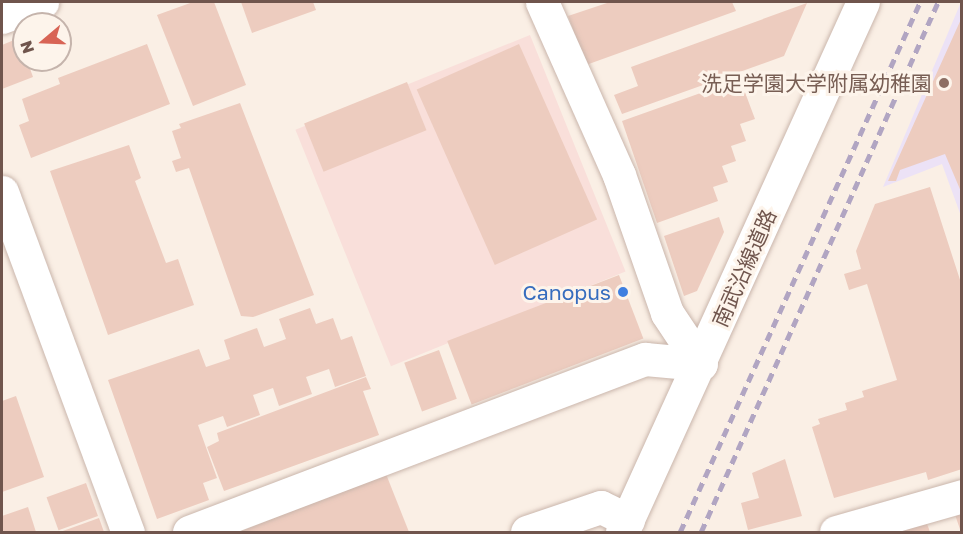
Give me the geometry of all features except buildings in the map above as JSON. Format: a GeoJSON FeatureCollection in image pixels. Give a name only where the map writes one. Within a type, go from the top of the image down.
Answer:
{"type":"FeatureCollection","features":[{"type":"Feature","properties":{"kind":"street"},"geometry":{"type":"LineString","coordinates":[[2,17],[42,2]]}},
{"type":"Feature","properties":{"kind":"street"},"geometry":{"type":"LineString","coordinates":[[542,2],[619,175],[667,313],[701,364]]}},
{"type":"Feature","properties":{"kind":"street","name":"南武沿線道路"},"geometry":{"type":"LineString","coordinates":[[625,526],[701,364],[863,2]]}},
{"type":"Feature","properties":{"kind":"street"},"geometry":{"type":"LineString","coordinates":[[2,192],[128,532]]}},
{"type":"Feature","properties":{"kind":"street"},"geometry":{"type":"LineString","coordinates":[[189,532],[645,358],[701,364]]}},
{"type":"Feature","properties":{"kind":"street"},"geometry":{"type":"LineString","coordinates":[[836,532],[962,496]]}},
{"type":"Feature","properties":{"kind":"street"},"geometry":{"type":"LineString","coordinates":[[527,532],[600,507],[625,526]]}},
{"type":"Feature","properties":{"kind":"shaded area","name":"洗足学園大学附属幼稚園"},"geometry":{"type":"Polygon","coordinates":[[[961,2],[961,216],[942,164],[883,187],[961,2]]]}},
{"type":"Feature","properties":{"kind":"shaded area"},"geometry":{"type":"Polygon","coordinates":[[[530,35],[626,271],[391,366],[295,130],[530,35]]]}},
{"type":"Feature","properties":{"kind":"railway"},"geometry":{"type":"LineString","coordinates":[[680,532],[920,2]]}},
{"type":"Feature","properties":{"kind":"railway"},"geometry":{"type":"LineString","coordinates":[[701,532],[938,2]]}},
{"type":"Feature","properties":{"kind":"place","name":"洗足学園大学附属幼稚園"},"geometry":{"type":"Point","coordinates":[944,83]}},
{"type":"Feature","properties":{"kind":"place","name":"Canopus"},"geometry":{"type":"Point","coordinates":[623,292]}}]}
